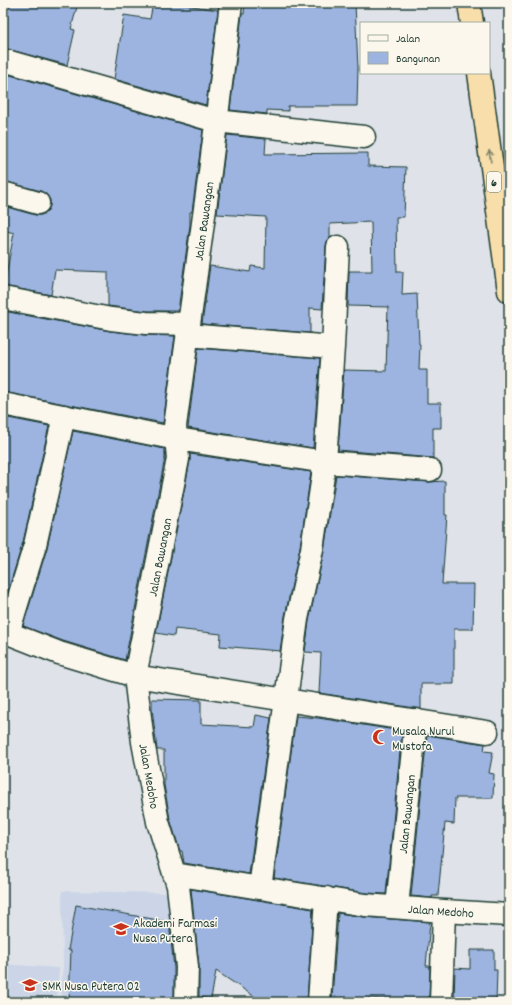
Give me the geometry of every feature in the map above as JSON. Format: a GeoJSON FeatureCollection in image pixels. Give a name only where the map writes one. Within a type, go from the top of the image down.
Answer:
{"type":"FeatureCollection","features":[{"type":"Feature","properties":{"kind":"highway"},"geometry":{"type":"LineString","coordinates":[[469,3],[472,22]]}},
{"type":"Feature","properties":{"kind":"highway","name":"6"},"geometry":{"type":"LineString","coordinates":[[479,74],[509,291]]}},
{"type":"Feature","properties":{"kind":"street","name":"Jalan Bawangan"},"geometry":{"type":"LineString","coordinates":[[135,676],[178,459],[175,426],[231,3]]}},
{"type":"Feature","properties":{"kind":"street"},"geometry":{"type":"LineString","coordinates":[[3,60],[216,121],[364,138]]}},
{"type":"Feature","properties":{"kind":"street"},"geometry":{"type":"LineString","coordinates":[[3,194],[38,203]]}},
{"type":"Feature","properties":{"kind":"street"},"geometry":{"type":"LineString","coordinates":[[260,888],[297,619],[312,549],[325,462],[338,247]]}},
{"type":"Feature","properties":{"kind":"street"},"geometry":{"type":"LineString","coordinates":[[3,298],[111,319],[333,347]]}},
{"type":"Feature","properties":{"kind":"street"},"geometry":{"type":"LineString","coordinates":[[3,404],[177,439],[325,462],[430,470]]}},
{"type":"Feature","properties":{"kind":"street"},"geometry":{"type":"LineString","coordinates":[[64,416],[35,545],[5,632],[59,653],[135,676],[488,732]]}},
{"type":"Feature","properties":{"kind":"street","name":"Jalan Medoho"},"geometry":{"type":"LineString","coordinates":[[135,676],[143,742],[158,822],[178,886],[187,967],[186,1002]]}},
{"type":"Feature","properties":{"kind":"street","name":"Jalan Bawangan"},"geometry":{"type":"LineString","coordinates":[[397,907],[416,720]]}},
{"type":"Feature","properties":{"kind":"street","name":"Jalan Medoho"},"geometry":{"type":"LineString","coordinates":[[174,874],[366,905],[509,915]]}},
{"type":"Feature","properties":{"kind":"street"},"geometry":{"type":"LineString","coordinates":[[319,1002],[326,898]]}},
{"type":"Feature","properties":{"kind":"street"},"geometry":{"type":"LineString","coordinates":[[441,1002],[444,911]]}},
{"type":"Feature","properties":{"kind":"shaded area","name":"Akademi Farmasi Nusa Putera"},"geometry":{"type":"Polygon","coordinates":[[[62,891],[176,893],[183,1002],[61,1002],[63,966],[62,891]]]}},
{"type":"Feature","properties":{"kind":"shaded area","name":"SMK Nusa Putera 02"},"geometry":{"type":"Polygon","coordinates":[[[3,964],[59,968],[57,1002],[3,1002],[3,964]]]}},
{"type":"Feature","properties":{"kind":"building"},"geometry":{"type":"Polygon","coordinates":[[[3,3],[78,3],[71,29],[75,30],[67,65],[3,48],[3,3]]]}},
{"type":"Feature","properties":{"kind":"building"},"geometry":{"type":"Polygon","coordinates":[[[153,3],[172,3],[218,10],[206,105],[114,79],[124,15],[150,19],[153,3]]]}},
{"type":"Feature","properties":{"kind":"building"},"geometry":{"type":"Polygon","coordinates":[[[245,3],[355,3],[358,68],[357,106],[288,106],[288,111],[267,110],[267,114],[230,110],[242,14],[244,14],[245,3]]]}},
{"type":"Feature","properties":{"kind":"building"},"geometry":{"type":"Polygon","coordinates":[[[3,73],[203,130],[192,212],[190,212],[190,225],[178,311],[147,311],[108,306],[108,272],[55,270],[51,295],[4,286],[14,233],[3,230],[3,206],[35,215],[41,215],[47,212],[50,206],[50,200],[47,195],[41,191],[3,181],[3,73]]]}},
{"type":"Feature","properties":{"kind":"building"},"geometry":{"type":"Polygon","coordinates":[[[227,135],[266,139],[265,154],[368,153],[368,166],[406,167],[404,217],[396,217],[397,272],[403,272],[402,295],[417,294],[420,344],[419,370],[427,370],[427,403],[441,403],[441,428],[433,428],[433,458],[338,450],[344,370],[386,371],[388,307],[348,306],[349,271],[372,271],[371,222],[330,224],[330,238],[327,241],[326,246],[322,309],[310,308],[310,333],[202,324],[210,266],[250,272],[251,266],[265,268],[266,217],[217,214],[227,135]]]}},
{"type":"Feature","properties":{"kind":"building"},"geometry":{"type":"Polygon","coordinates":[[[3,311],[110,331],[145,335],[175,336],[163,423],[3,392],[3,311]]]}},
{"type":"Feature","properties":{"kind":"building"},"geometry":{"type":"Polygon","coordinates":[[[198,348],[320,358],[313,448],[188,428],[198,348]]]}},
{"type":"Feature","properties":{"kind":"building"},"geometry":{"type":"Polygon","coordinates":[[[3,417],[49,426],[23,542],[3,607],[3,417]]]}},
{"type":"Feature","properties":{"kind":"building"},"geometry":{"type":"Polygon","coordinates":[[[73,431],[165,449],[165,458],[125,660],[63,641],[23,626],[47,548],[73,431]]]}},
{"type":"Feature","properties":{"kind":"building"},"geometry":{"type":"Polygon","coordinates":[[[190,454],[311,472],[300,547],[285,616],[280,651],[220,646],[221,634],[175,629],[174,636],[156,633],[190,461],[190,454]]]}},
{"type":"Feature","properties":{"kind":"building"},"geometry":{"type":"Polygon","coordinates":[[[336,475],[429,482],[445,481],[445,515],[447,515],[442,584],[474,584],[473,629],[454,629],[454,684],[421,684],[421,709],[319,693],[321,653],[305,652],[309,621],[324,551],[336,475]]]}},
{"type":"Feature","properties":{"kind":"building"},"geometry":{"type":"Polygon","coordinates":[[[152,699],[201,700],[201,724],[254,727],[256,715],[271,718],[249,874],[184,863],[182,851],[180,851],[170,819],[164,785],[164,750],[157,750],[152,699]]]}},
{"type":"Feature","properties":{"kind":"building"},"geometry":{"type":"Polygon","coordinates":[[[296,716],[402,731],[386,894],[366,893],[274,878],[296,716]]]}},
{"type":"Feature","properties":{"kind":"building"},"geometry":{"type":"Polygon","coordinates":[[[427,735],[485,744],[484,751],[493,752],[489,773],[494,774],[493,798],[455,798],[454,824],[445,823],[438,896],[432,896],[432,898],[411,896],[427,735]]]}},
{"type":"Feature","properties":{"kind":"building"},"geometry":{"type":"Polygon","coordinates":[[[191,889],[313,909],[307,1002],[261,1001],[216,971],[211,999],[199,997],[199,966],[191,889]]]}},
{"type":"Feature","properties":{"kind":"building","name":"Akademi Farmasi Nusa Putera"},"geometry":{"type":"Polygon","coordinates":[[[76,905],[169,922],[174,968],[174,1002],[69,1002],[71,950],[68,950],[76,905]]]}},
{"type":"Feature","properties":{"kind":"building"},"geometry":{"type":"Polygon","coordinates":[[[338,913],[364,917],[430,922],[426,966],[430,966],[429,1002],[369,998],[369,1000],[332,999],[338,913]]]}},
{"type":"Feature","properties":{"kind":"building"},"geometry":{"type":"Polygon","coordinates":[[[470,950],[494,950],[494,970],[497,970],[496,1002],[454,1002],[455,968],[470,969],[470,950]]]}},
{"type":"Feature","properties":{"kind":"place","name":"Musala Nurul Mustofa"},"geometry":{"type":"Point","coordinates":[380,737]}},
{"type":"Feature","properties":{"kind":"place","name":"Akademi Farmasi Nusa Putera"},"geometry":{"type":"Point","coordinates":[121,929]}},
{"type":"Feature","properties":{"kind":"place","name":"SMK Nusa Putera 02"},"geometry":{"type":"Point","coordinates":[30,985]}}]}
